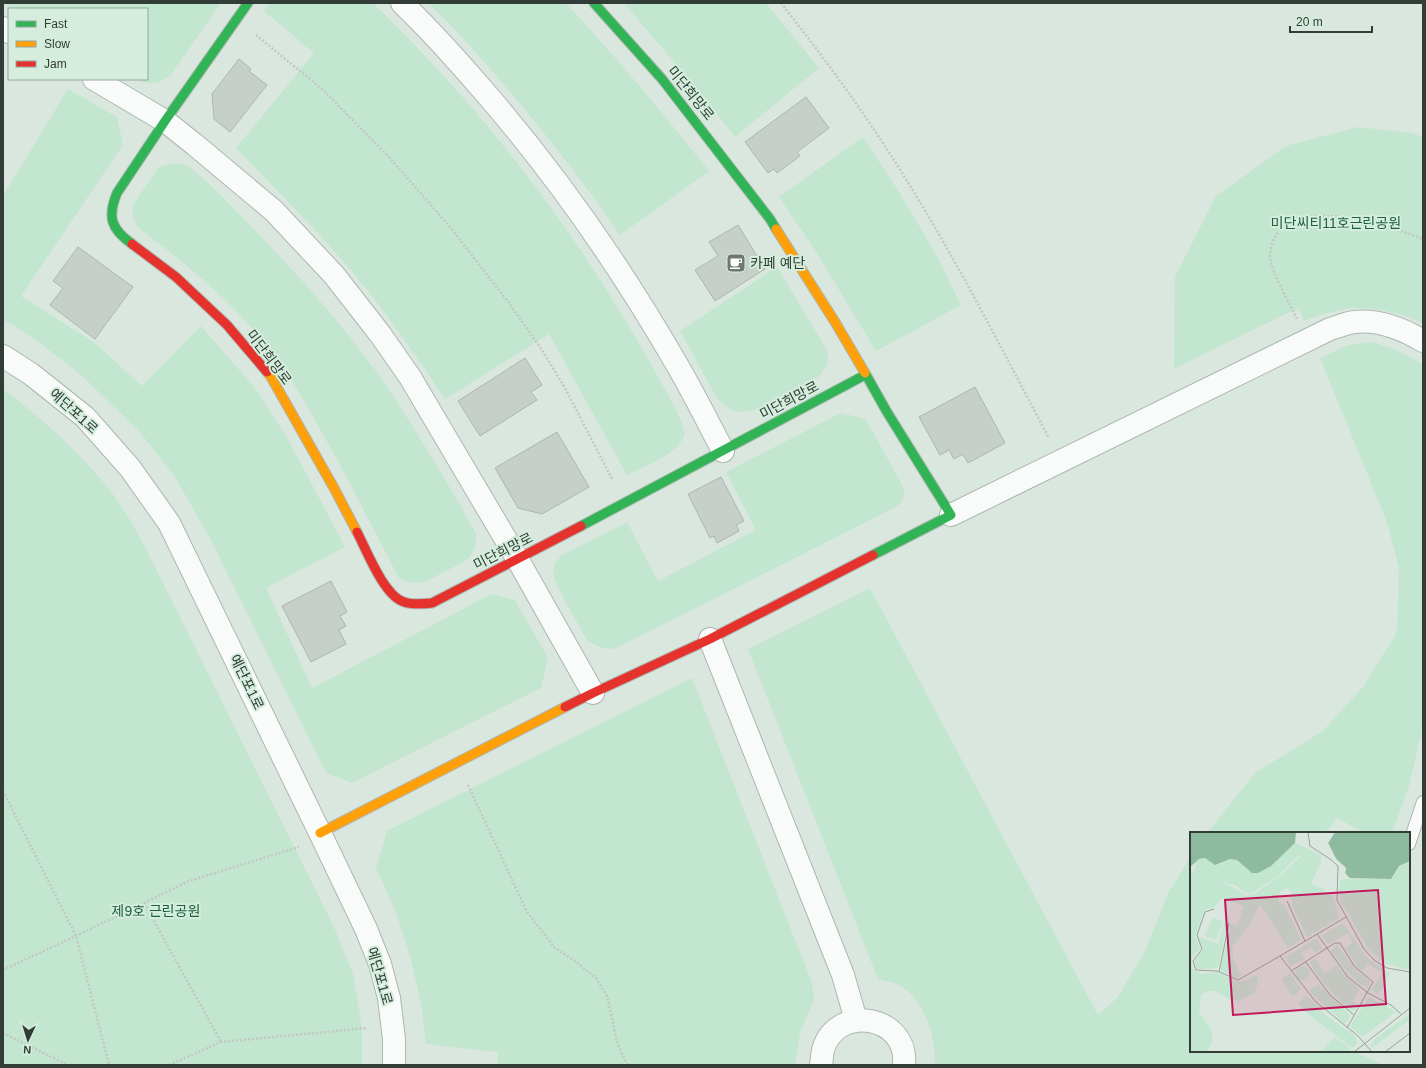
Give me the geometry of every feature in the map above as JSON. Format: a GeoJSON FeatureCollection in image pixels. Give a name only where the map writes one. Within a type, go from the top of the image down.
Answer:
{"type":"FeatureCollection","features":[{"type":"Feature","properties":{"kind":"street","name":"미단희망로"},"geometry":{"type":"LineString","coordinates":[[248,3],[165,121],[117,193],[113,204],[112,215],[114,228],[123,238],[176,277],[227,325],[271,377],[334,488],[383,583],[393,596],[404,602],[417,604],[432,603],[518,560],[865,375],[835,322],[770,219],[662,79],[594,3]]}},
{"type":"Feature","properties":{"kind":"street"},"geometry":{"type":"LineString","coordinates":[[402,3],[464,68],[514,126],[580,212],[627,283],[676,363],[724,451]]}},
{"type":"Feature","properties":{"kind":"street"},"geometry":{"type":"LineString","coordinates":[[96,80],[165,121],[194,144],[274,211],[334,275],[380,334],[410,376],[518,560],[593,693]]}},
{"type":"Feature","properties":{"kind":"street"},"geometry":{"type":"LineString","coordinates":[[320,832],[593,693],[710,639],[951,515],[1330,329],[1354,322],[1374,323],[1394,326],[1423,341]]}},
{"type":"Feature","properties":{"kind":"street","name":"예단포1로"},"geometry":{"type":"LineString","coordinates":[[3,356],[31,374],[85,417],[130,468],[169,523],[366,929],[380,964],[389,998],[394,1040],[394,1065]]}},
{"type":"Feature","properties":{"kind":"street"},"geometry":{"type":"LineString","coordinates":[[865,375],[951,515]]}},
{"type":"Feature","properties":{"kind":"street"},"geometry":{"type":"LineString","coordinates":[[710,639],[843,975],[856,1020]]}},
{"type":"Feature","properties":{"kind":"street"},"geometry":{"type":"LineString","coordinates":[[822,1065],[823,1050],[830,1035],[842,1025],[856,1020],[873,1021],[888,1028],[900,1041],[904,1057],[904,1065]]}},
{"type":"Feature","properties":{"kind":"lane"},"geometry":{"type":"LineString","coordinates":[[1410,841],[1423,802]]}},
{"type":"Feature","properties":{"kind":"path"},"geometry":{"type":"LineString","coordinates":[[781,3],[828,63],[908,181],[963,278],[1050,440]]}},
{"type":"Feature","properties":{"kind":"path"},"geometry":{"type":"LineString","coordinates":[[254,33],[322,90],[389,157],[450,227],[509,302],[542,350],[565,388],[615,485]]}},
{"type":"Feature","properties":{"kind":"path"},"geometry":{"type":"LineString","coordinates":[[1298,322],[1272,267],[1270,257],[1272,245],[1277,234],[1283,226],[1293,219],[1307,216],[1350,217],[1372,222],[1423,239]]}},
{"type":"Feature","properties":{"kind":"path"},"geometry":{"type":"LineString","coordinates":[[467,783],[527,912],[555,948],[575,961],[596,978],[603,990],[606,996],[617,1042],[627,1065]]}},
{"type":"Feature","properties":{"kind":"path"},"geometry":{"type":"LineString","coordinates":[[3,791],[76,936],[109,1065]]}},
{"type":"Feature","properties":{"kind":"path"},"geometry":{"type":"LineString","coordinates":[[3,970],[189,881],[303,846]]}},
{"type":"Feature","properties":{"kind":"path"},"geometry":{"type":"LineString","coordinates":[[144,903],[221,1042]]}},
{"type":"Feature","properties":{"kind":"path"},"geometry":{"type":"LineString","coordinates":[[169,1065],[221,1042],[370,1027]]}},
{"type":"Feature","properties":{"kind":"path"},"geometry":{"type":"LineString","coordinates":[[3,1033],[68,1065]]}},
{"type":"Feature","properties":{"kind":"green space"},"geometry":{"type":"Polygon","coordinates":[[[4,3],[221,3],[172,73],[164,80],[155,83],[145,83],[138,80],[148,80],[148,8],[12,8],[4,3]]]}},
{"type":"Feature","properties":{"kind":"green space"},"geometry":{"type":"Polygon","coordinates":[[[269,3],[373,3],[446,79],[481,118],[534,185],[572,237],[608,292],[669,396],[682,423],[684,436],[675,449],[650,464],[627,475],[549,334],[445,399],[396,328],[356,276],[303,217],[236,148],[314,53],[264,11],[269,3]]]}},
{"type":"Feature","properties":{"kind":"green space"},"geometry":{"type":"Polygon","coordinates":[[[428,3],[566,3],[639,86],[709,171],[620,235],[583,183],[530,116],[474,50],[428,3]]]}},
{"type":"Feature","properties":{"kind":"green space"},"geometry":{"type":"Polygon","coordinates":[[[624,3],[766,3],[819,68],[735,137],[702,95],[624,3]]]}},
{"type":"Feature","properties":{"kind":"green space"},"geometry":{"type":"Polygon","coordinates":[[[68,89],[117,117],[123,145],[21,296],[95,343],[142,386],[201,326],[255,388],[288,439],[345,547],[266,588],[312,688],[492,594],[515,600],[548,658],[541,688],[352,783],[326,773],[211,540],[175,477],[139,431],[82,376],[39,342],[3,319],[3,196],[68,89]]]}},
{"type":"Feature","properties":{"kind":"green space","name":"미단씨티11호근린공원"},"geometry":{"type":"Polygon","coordinates":[[[1358,127],[1412,133],[1423,137],[1423,324],[1398,314],[1360,308],[1334,311],[1304,321],[1298,308],[1174,369],[1175,277],[1216,196],[1286,146],[1358,127]]]}},
{"type":"Feature","properties":{"kind":"green space"},"geometry":{"type":"Polygon","coordinates":[[[863,137],[899,192],[936,254],[961,305],[876,351],[817,253],[779,197],[863,137]]]}},
{"type":"Feature","properties":{"kind":"green space"},"geometry":{"type":"Polygon","coordinates":[[[174,163],[183,164],[189,167],[205,180],[229,204],[318,299],[372,365],[411,424],[476,533],[474,548],[471,555],[465,561],[425,582],[412,583],[399,578],[348,479],[297,389],[275,356],[261,338],[229,304],[195,273],[137,226],[132,213],[134,203],[159,167],[174,163]]]}},
{"type":"Feature","properties":{"kind":"green space"},"geometry":{"type":"Polygon","coordinates":[[[777,267],[827,350],[827,365],[818,377],[755,410],[740,412],[731,410],[718,400],[680,331],[777,267]]]}},
{"type":"Feature","properties":{"kind":"green space"},"geometry":{"type":"Polygon","coordinates":[[[1371,342],[1395,349],[1423,364],[1423,727],[1409,786],[1392,832],[1362,832],[1337,818],[1327,832],[1208,832],[1255,773],[1323,731],[1363,687],[1397,632],[1399,568],[1387,522],[1320,358],[1348,345],[1371,342]]]}},
{"type":"Feature","properties":{"kind":"green space","name":"제9호 근린공원"},"geometry":{"type":"Polygon","coordinates":[[[3,389],[53,430],[87,464],[105,484],[129,518],[144,545],[334,927],[353,974],[362,1028],[362,1065],[3,1065],[3,389]]]}},
{"type":"Feature","properties":{"kind":"green space"},"geometry":{"type":"Polygon","coordinates":[[[841,413],[866,419],[903,487],[904,497],[898,506],[614,649],[600,647],[587,640],[553,574],[557,561],[562,555],[627,522],[658,581],[756,530],[726,472],[841,413]]]}},
{"type":"Feature","properties":{"kind":"green space"},"geometry":{"type":"Polygon","coordinates":[[[870,588],[1098,1015],[1118,997],[1145,951],[1169,891],[1190,859],[1190,1052],[1355,1052],[1383,1065],[935,1065],[935,1054],[931,1031],[916,1000],[899,985],[878,979],[748,649],[870,588]]]}},
{"type":"Feature","properties":{"kind":"green space"},"geometry":{"type":"Polygon","coordinates":[[[692,678],[812,983],[814,1000],[800,1033],[795,1065],[497,1065],[498,1052],[426,1044],[421,1003],[411,960],[396,912],[376,868],[387,831],[692,678]]]}},
{"type":"Feature","properties":{"kind":"building"},"geometry":{"type":"Polygon","coordinates":[[[239,59],[251,69],[249,71],[267,85],[230,132],[214,119],[212,94],[239,59]]]}},
{"type":"Feature","properties":{"kind":"building"},"geometry":{"type":"Polygon","coordinates":[[[806,97],[829,128],[797,152],[800,156],[777,173],[774,169],[768,173],[745,142],[806,97]]]}},
{"type":"Feature","properties":{"kind":"building"},"geometry":{"type":"Polygon","coordinates":[[[738,225],[765,269],[715,301],[695,270],[718,256],[709,242],[738,225]]]}},
{"type":"Feature","properties":{"kind":"building"},"geometry":{"type":"Polygon","coordinates":[[[78,247],[133,287],[95,339],[50,305],[63,288],[53,281],[78,247]]]}},
{"type":"Feature","properties":{"kind":"building"},"geometry":{"type":"Polygon","coordinates":[[[525,358],[542,385],[531,392],[537,400],[480,436],[458,401],[525,358]]]}},
{"type":"Feature","properties":{"kind":"building"},"geometry":{"type":"Polygon","coordinates":[[[975,387],[1005,443],[968,463],[963,454],[954,459],[949,450],[940,455],[919,417],[975,387]]]}},
{"type":"Feature","properties":{"kind":"building"},"geometry":{"type":"Polygon","coordinates":[[[557,432],[589,487],[542,514],[518,508],[495,468],[557,432]]]}},
{"type":"Feature","properties":{"kind":"building"},"geometry":{"type":"Polygon","coordinates":[[[721,477],[744,521],[736,525],[739,531],[717,543],[714,536],[710,538],[688,494],[721,477]]]}},
{"type":"Feature","properties":{"kind":"building"},"geometry":{"type":"Polygon","coordinates":[[[331,581],[347,612],[340,616],[346,626],[339,630],[346,644],[311,662],[282,606],[331,581]]]}},
{"type":"Feature","properties":{"kind":"traffic: fast"},"geometry":{"type":"LineString","coordinates":[[132,244],[119,233],[113,222],[112,209],[117,193],[165,121],[248,3]]}},
{"type":"Feature","properties":{"kind":"traffic: fast"},"geometry":{"type":"LineString","coordinates":[[594,3],[662,79],[770,219],[776,229]]}},
{"type":"Feature","properties":{"kind":"traffic: fast"},"geometry":{"type":"LineString","coordinates":[[865,373],[887,412],[951,515],[873,555]]}},
{"type":"Feature","properties":{"kind":"traffic: fast"},"geometry":{"type":"LineString","coordinates":[[581,526],[865,375]]}},
{"type":"Feature","properties":{"kind":"traffic: slow"},"geometry":{"type":"LineString","coordinates":[[776,229],[835,322],[865,373]]}},
{"type":"Feature","properties":{"kind":"traffic: slow"},"geometry":{"type":"LineString","coordinates":[[267,372],[334,488],[357,532]]}},
{"type":"Feature","properties":{"kind":"traffic: slow"},"geometry":{"type":"LineString","coordinates":[[320,833],[565,707]]}},
{"type":"Feature","properties":{"kind":"traffic: jam"},"geometry":{"type":"LineString","coordinates":[[132,244],[176,277],[227,325],[267,372]]}},
{"type":"Feature","properties":{"kind":"traffic: jam"},"geometry":{"type":"LineString","coordinates":[[357,532],[377,572],[390,591],[404,602],[411,604],[422,604],[432,603],[581,526]]}},
{"type":"Feature","properties":{"kind":"traffic: jam"},"geometry":{"type":"LineString","coordinates":[[565,707],[710,639],[873,555]]}},
{"type":"Feature","properties":{"kind":"place","name":"카페 예단"},"geometry":{"type":"Point","coordinates":[736,263]}}]}
